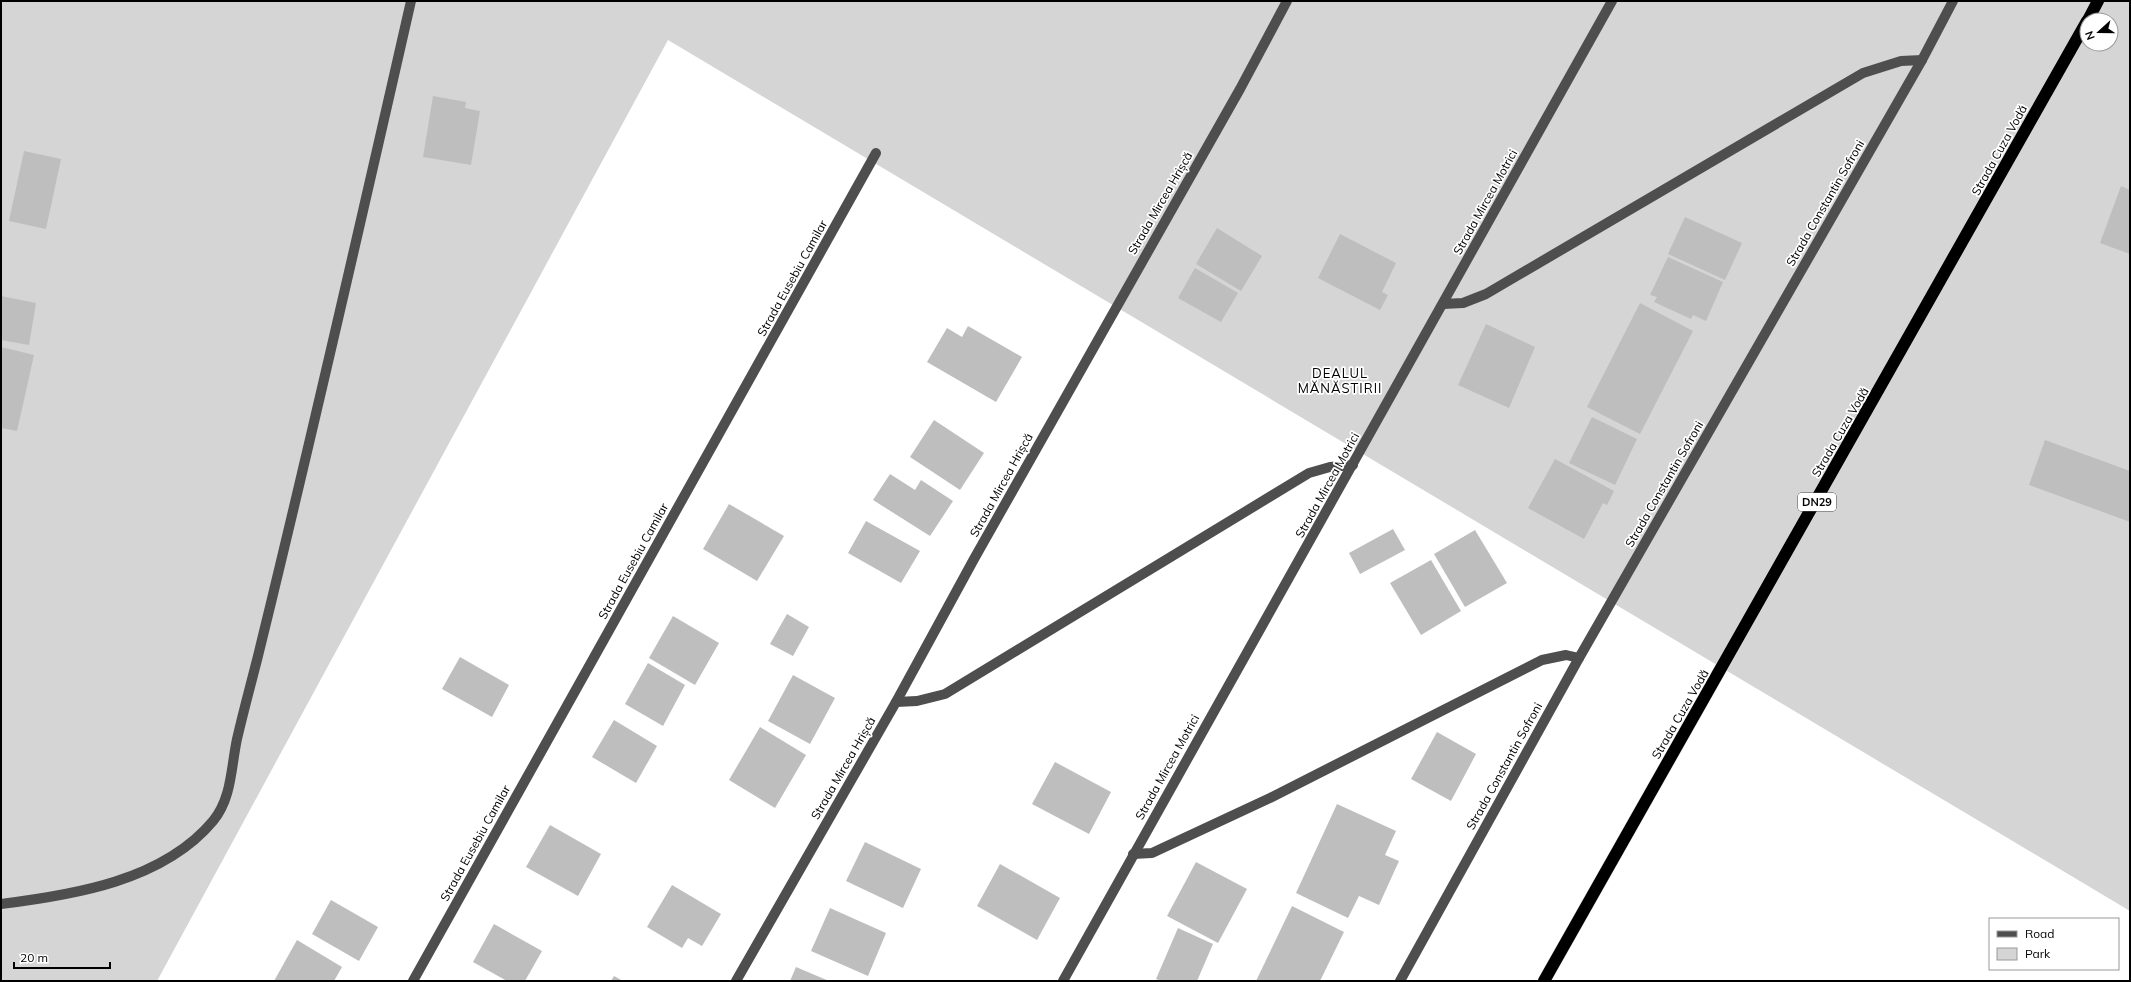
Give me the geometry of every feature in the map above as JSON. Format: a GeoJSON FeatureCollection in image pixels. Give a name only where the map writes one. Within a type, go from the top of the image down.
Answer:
{"type":"FeatureCollection","features":[{"type":"Feature","properties":{"kind":"highway","name":"Strada Cuza Vodă"},"geometry":{"type":"LineString","coordinates":[[2092,12],[2098,1]]}},
{"type":"Feature","properties":{"kind":"highway","name":"Strada Cuza Vodă"},"geometry":{"type":"LineString","coordinates":[[1544,981],[2079,35]]}},
{"type":"Feature","properties":{"kind":"street"},"geometry":{"type":"LineString","coordinates":[[1,904],[97,889],[144,871],[176,853],[200,835],[215,819],[232,778],[237,742],[278,574],[411,1]]}},
{"type":"Feature","properties":{"kind":"street","name":"Strada Mircea Hrișcă"},"geometry":{"type":"LineString","coordinates":[[736,981],[896,702],[978,552],[1240,90],[1287,1]]}},
{"type":"Feature","properties":{"kind":"street","name":"Strada Mircea Motrici"},"geometry":{"type":"LineString","coordinates":[[1063,981],[1133,854],[1354,465],[1612,1]]}},
{"type":"Feature","properties":{"kind":"street","name":"Strada Constantin Sofroni"},"geometry":{"type":"LineString","coordinates":[[1400,981],[1579,658],[1922,60],[1953,1]]}},
{"type":"Feature","properties":{"kind":"street"},"geometry":{"type":"LineString","coordinates":[[1443,304],[1464,302],[1486,294],[1863,73],[1901,62],[1922,60]]}},
{"type":"Feature","properties":{"kind":"street","name":"Strada Eusebiu Camilar"},"geometry":{"type":"LineString","coordinates":[[413,981],[876,153]]}},
{"type":"Feature","properties":{"kind":"street"},"geometry":{"type":"LineString","coordinates":[[896,702],[917,702],[945,694],[1309,473],[1330,467],[1354,465]]}},
{"type":"Feature","properties":{"kind":"street"},"geometry":{"type":"LineString","coordinates":[[1133,854],[1143,855],[1157,850],[1270,798],[1542,660],[1566,655],[1579,658]]}},
{"type":"Feature","properties":{"kind":"green space"},"geometry":{"type":"Polygon","coordinates":[[[1,1],[2130,1],[2130,911],[668,40],[157,981],[1,981],[1,1]]]}},
{"type":"Feature","properties":{"kind":"building"},"geometry":{"type":"Polygon","coordinates":[[[433,96],[466,102],[465,108],[480,111],[471,165],[423,157],[433,96]]]}},
{"type":"Feature","properties":{"kind":"building"},"geometry":{"type":"Polygon","coordinates":[[[24,151],[61,159],[46,229],[9,221],[24,151]]]}},
{"type":"Feature","properties":{"kind":"building"},"geometry":{"type":"Polygon","coordinates":[[[2121,186],[2130,190],[2130,254],[2100,243],[2121,186]]]}},
{"type":"Feature","properties":{"kind":"building"},"geometry":{"type":"Polygon","coordinates":[[[1685,217],[1742,243],[1725,280],[1668,254],[1685,217]]]}},
{"type":"Feature","properties":{"kind":"building"},"geometry":{"type":"Polygon","coordinates":[[[1217,228],[1262,256],[1241,291],[1196,264],[1217,228]]]}},
{"type":"Feature","properties":{"kind":"building"},"geometry":{"type":"Polygon","coordinates":[[[1340,234],[1396,263],[1382,292],[1388,295],[1380,310],[1318,278],[1340,234]]]}},
{"type":"Feature","properties":{"kind":"building"},"geometry":{"type":"Polygon","coordinates":[[[1668,257],[1723,282],[1706,321],[1693,315],[1691,319],[1654,302],[1657,297],[1650,295],[1668,257]]]}},
{"type":"Feature","properties":{"kind":"building"},"geometry":{"type":"Polygon","coordinates":[[[1195,268],[1238,293],[1221,322],[1178,298],[1195,268]]]}},
{"type":"Feature","properties":{"kind":"building"},"geometry":{"type":"Polygon","coordinates":[[[1,296],[36,303],[29,345],[1,340],[1,296]]]}},
{"type":"Feature","properties":{"kind":"building"},"geometry":{"type":"Polygon","coordinates":[[[1640,303],[1693,331],[1640,434],[1587,407],[1640,303]]]}},
{"type":"Feature","properties":{"kind":"building"},"geometry":{"type":"Polygon","coordinates":[[[1486,324],[1535,347],[1509,408],[1458,385],[1486,324]]]}},
{"type":"Feature","properties":{"kind":"building"},"geometry":{"type":"Polygon","coordinates":[[[968,326],[1022,357],[996,402],[927,362],[947,328],[962,337],[968,326]]]}},
{"type":"Feature","properties":{"kind":"building"},"geometry":{"type":"Polygon","coordinates":[[[1,347],[34,355],[17,431],[1,428],[1,347]]]}},
{"type":"Feature","properties":{"kind":"building"},"geometry":{"type":"Polygon","coordinates":[[[1592,417],[1637,439],[1615,485],[1569,463],[1592,417]]]}},
{"type":"Feature","properties":{"kind":"building"},"geometry":{"type":"Polygon","coordinates":[[[934,420],[984,453],[960,490],[910,457],[934,420]]]}},
{"type":"Feature","properties":{"kind":"building"},"geometry":{"type":"Polygon","coordinates":[[[2045,440],[2130,471],[2130,522],[2029,485],[2045,440]]]}},
{"type":"Feature","properties":{"kind":"building"},"geometry":{"type":"Polygon","coordinates":[[[1555,459],[1614,491],[1607,505],[1603,503],[1584,539],[1528,508],[1555,459]]]}},
{"type":"Feature","properties":{"kind":"building"},"geometry":{"type":"Polygon","coordinates":[[[890,474],[915,490],[921,480],[953,501],[930,536],[873,500],[890,474]]]}},
{"type":"Feature","properties":{"kind":"building"},"geometry":{"type":"Polygon","coordinates":[[[729,504],[784,536],[757,581],[703,549],[729,504]]]}},
{"type":"Feature","properties":{"kind":"building"},"geometry":{"type":"Polygon","coordinates":[[[866,521],[920,551],[901,583],[848,553],[866,521]]]}},
{"type":"Feature","properties":{"kind":"building"},"geometry":{"type":"Polygon","coordinates":[[[1393,529],[1405,550],[1360,574],[1349,553],[1393,529]]]}},
{"type":"Feature","properties":{"kind":"building"},"geometry":{"type":"Polygon","coordinates":[[[1475,530],[1507,583],[1465,607],[1434,554],[1475,530]]]}},
{"type":"Feature","properties":{"kind":"building"},"geometry":{"type":"Polygon","coordinates":[[[1431,560],[1461,611],[1421,635],[1390,583],[1431,560]]]}},
{"type":"Feature","properties":{"kind":"building"},"geometry":{"type":"Polygon","coordinates":[[[787,614],[809,627],[793,656],[770,644],[787,614]]]}},
{"type":"Feature","properties":{"kind":"building"},"geometry":{"type":"Polygon","coordinates":[[[673,616],[719,643],[695,685],[649,658],[673,616]]]}},
{"type":"Feature","properties":{"kind":"building"},"geometry":{"type":"Polygon","coordinates":[[[460,657],[509,685],[492,717],[442,689],[460,657]]]}},
{"type":"Feature","properties":{"kind":"building"},"geometry":{"type":"Polygon","coordinates":[[[648,663],[685,685],[663,726],[625,704],[648,663]]]}},
{"type":"Feature","properties":{"kind":"building"},"geometry":{"type":"Polygon","coordinates":[[[793,675],[835,698],[810,744],[768,721],[793,675]]]}},
{"type":"Feature","properties":{"kind":"building"},"geometry":{"type":"Polygon","coordinates":[[[614,720],[657,746],[636,783],[592,757],[614,720]]]}},
{"type":"Feature","properties":{"kind":"building"},"geometry":{"type":"Polygon","coordinates":[[[760,727],[806,755],[775,808],[729,780],[760,727]]]}},
{"type":"Feature","properties":{"kind":"building"},"geometry":{"type":"Polygon","coordinates":[[[1437,732],[1476,754],[1451,801],[1411,779],[1437,732]]]}},
{"type":"Feature","properties":{"kind":"building"},"geometry":{"type":"Polygon","coordinates":[[[1055,762],[1111,792],[1089,834],[1032,804],[1055,762]]]}},
{"type":"Feature","properties":{"kind":"building"},"geometry":{"type":"Polygon","coordinates":[[[1337,804],[1396,831],[1385,855],[1399,861],[1379,905],[1359,896],[1348,918],[1296,893],[1337,804]]]}},
{"type":"Feature","properties":{"kind":"building"},"geometry":{"type":"Polygon","coordinates":[[[550,825],[601,854],[578,896],[526,867],[550,825]]]}},
{"type":"Feature","properties":{"kind":"building"},"geometry":{"type":"Polygon","coordinates":[[[865,842],[921,869],[903,908],[846,881],[865,842]]]}},
{"type":"Feature","properties":{"kind":"building"},"geometry":{"type":"Polygon","coordinates":[[[1196,862],[1247,889],[1218,943],[1167,916],[1196,862]]]}},
{"type":"Feature","properties":{"kind":"building"},"geometry":{"type":"Polygon","coordinates":[[[1000,864],[1060,898],[1037,940],[977,906],[1000,864]]]}},
{"type":"Feature","properties":{"kind":"building"},"geometry":{"type":"Polygon","coordinates":[[[672,885],[721,914],[702,946],[688,938],[682,948],[647,927],[672,885]]]}},
{"type":"Feature","properties":{"kind":"building"},"geometry":{"type":"Polygon","coordinates":[[[331,900],[378,927],[359,961],[312,934],[331,900]]]}},
{"type":"Feature","properties":{"kind":"building"},"geometry":{"type":"Polygon","coordinates":[[[1292,906],[1344,932],[1320,981],[1256,981],[1292,906]]]}},
{"type":"Feature","properties":{"kind":"building"},"geometry":{"type":"Polygon","coordinates":[[[830,908],[886,933],[868,976],[811,951],[830,908]]]}},
{"type":"Feature","properties":{"kind":"building"},"geometry":{"type":"Polygon","coordinates":[[[494,924],[542,951],[525,981],[507,981],[473,962],[494,924]]]}},
{"type":"Feature","properties":{"kind":"building"},"geometry":{"type":"Polygon","coordinates":[[[1178,928],[1213,944],[1197,981],[1161,981],[1156,979],[1178,928]]]}},
{"type":"Feature","properties":{"kind":"building"},"geometry":{"type":"Polygon","coordinates":[[[297,940],[342,967],[334,981],[274,981],[297,940]]]}},
{"type":"Feature","properties":{"kind":"building"},"geometry":{"type":"Polygon","coordinates":[[[796,967],[829,981],[790,981],[796,967]]]}},
{"type":"Feature","properties":{"kind":"building"},"geometry":{"type":"Polygon","coordinates":[[[614,976],[623,981],[611,981],[614,976]]]}},
{"type":"Feature","properties":{"kind":"district","name":"DEALUL MĂNĂSTIRII"},"geometry":{"type":"Point","coordinates":[1340,380]}}]}
